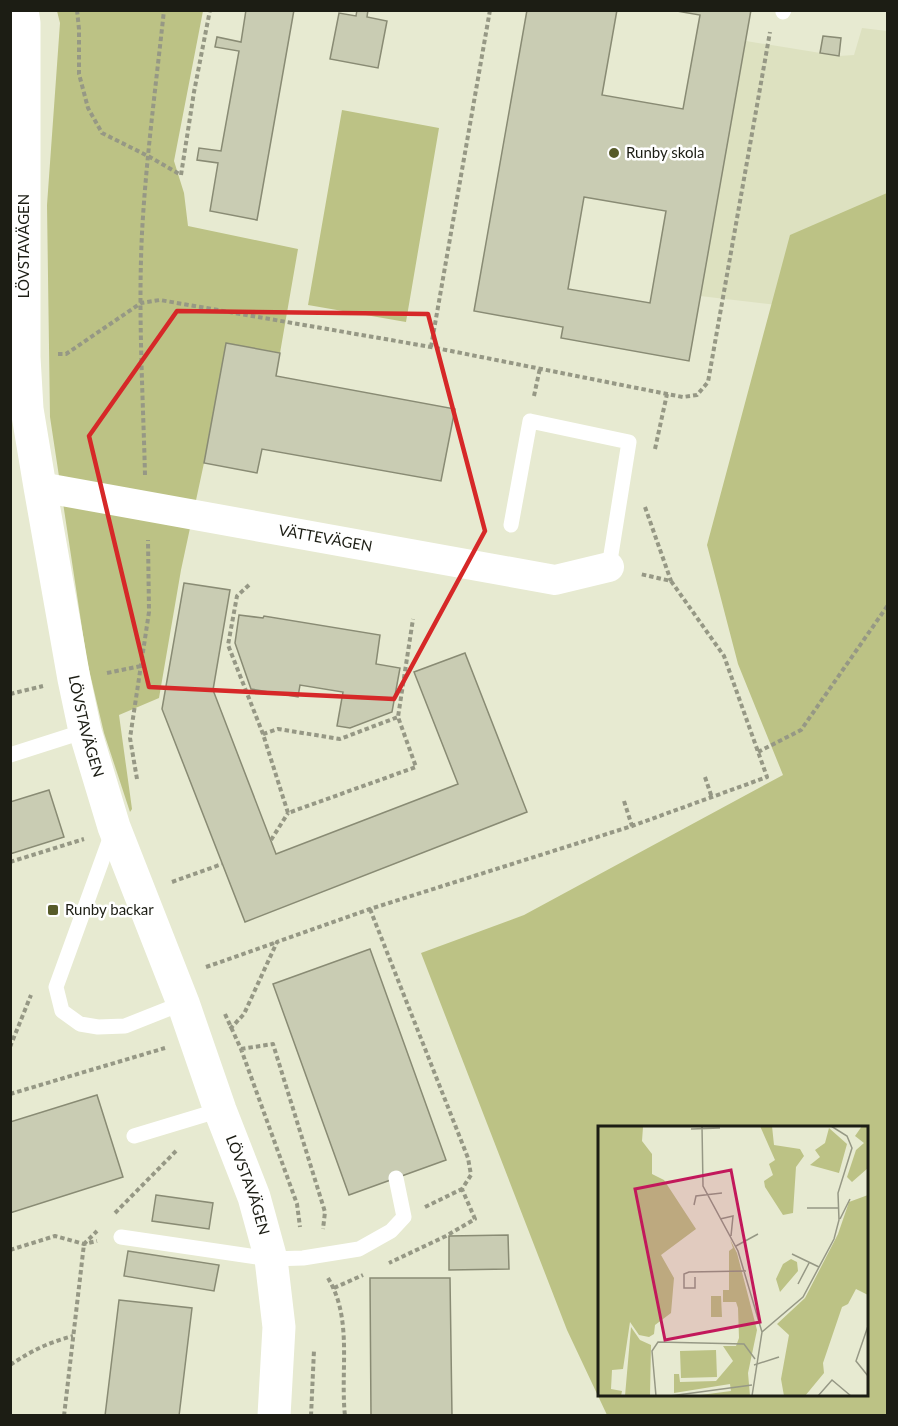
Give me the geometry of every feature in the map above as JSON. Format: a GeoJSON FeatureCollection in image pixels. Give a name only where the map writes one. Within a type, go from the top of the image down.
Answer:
{"type":"FeatureCollection","features":[{"type":"Feature","properties":{"kind":"street","name":"LÖVSTAVÄGEN"},"geometry":{"type":"LineString","coordinates":[[22,10],[24,23],[24,357],[27,409],[101,832],[183,1004],[220,1110],[254,1197],[271,1259],[279,1327],[274,1416]]}},
{"type":"Feature","properties":{"kind":"street","name":"VÄTTEVÄGEN"},"geometry":{"type":"LineString","coordinates":[[40,486],[555,580],[609,567]]}},
{"type":"Feature","properties":{"kind":"lane"},"geometry":{"type":"LineString","coordinates":[[512,525],[530,421],[629,442],[609,567]]}},
{"type":"Feature","properties":{"kind":"lane"},"geometry":{"type":"LineString","coordinates":[[10,755],[85,731]]}},
{"type":"Feature","properties":{"kind":"lane"},"geometry":{"type":"LineString","coordinates":[[101,832],[56,987],[62,1011],[80,1024],[98,1027],[124,1026],[183,1004]]}},
{"type":"Feature","properties":{"kind":"lane"},"geometry":{"type":"LineString","coordinates":[[134,1136],[220,1110]]}},
{"type":"Feature","properties":{"kind":"lane"},"geometry":{"type":"LineString","coordinates":[[121,1237],[271,1259],[323,1256],[359,1249],[391,1231],[404,1217],[396,1178]]}},
{"type":"Feature","properties":{"kind":"path"},"geometry":{"type":"LineString","coordinates":[[77,10],[80,74],[88,108],[102,133],[181,175],[210,10]]}},
{"type":"Feature","properties":{"kind":"path"},"geometry":{"type":"LineString","coordinates":[[140,787],[130,738],[148,612],[141,303],[142,234],[148,156],[165,10]]}},
{"type":"Feature","properties":{"kind":"path"},"geometry":{"type":"LineString","coordinates":[[431,347],[490,10]]}},
{"type":"Feature","properties":{"kind":"path"},"geometry":{"type":"LineString","coordinates":[[24,357],[66,354],[141,303],[160,300],[431,347],[683,397],[697,396],[708,382],[770,28],[784,11]]}},
{"type":"Feature","properties":{"kind":"path"},"geometry":{"type":"LineString","coordinates":[[534,398],[540,368]]}},
{"type":"Feature","properties":{"kind":"path"},"geometry":{"type":"LineString","coordinates":[[653,460],[667,394]]}},
{"type":"Feature","properties":{"kind":"path"},"geometry":{"type":"LineString","coordinates":[[201,957],[206,967],[370,909],[632,826],[767,777],[724,656],[671,581],[645,506]]}},
{"type":"Feature","properties":{"kind":"path"},"geometry":{"type":"LineString","coordinates":[[609,567],[671,581]]}},
{"type":"Feature","properties":{"kind":"path"},"geometry":{"type":"LineString","coordinates":[[249,585],[237,596],[228,645],[263,734],[288,813]]}},
{"type":"Feature","properties":{"kind":"path"},"geometry":{"type":"LineString","coordinates":[[758,752],[801,730],[888,605]]}},
{"type":"Feature","properties":{"kind":"path"},"geometry":{"type":"LineString","coordinates":[[271,840],[288,813],[416,767],[398,717],[413,619]]}},
{"type":"Feature","properties":{"kind":"path"},"geometry":{"type":"LineString","coordinates":[[263,734],[278,729],[340,739],[398,717]]}},
{"type":"Feature","properties":{"kind":"path"},"geometry":{"type":"LineString","coordinates":[[705,777],[712,798]]}},
{"type":"Feature","properties":{"kind":"path"},"geometry":{"type":"LineString","coordinates":[[624,801],[632,826]]}},
{"type":"Feature","properties":{"kind":"path"},"geometry":{"type":"LineString","coordinates":[[10,862],[101,832]]}},
{"type":"Feature","properties":{"kind":"path"},"geometry":{"type":"LineString","coordinates":[[174,888],[172,882],[222,864]]}},
{"type":"Feature","properties":{"kind":"path"},"geometry":{"type":"LineString","coordinates":[[370,909],[468,1158],[471,1175],[462,1189],[404,1217]]}},
{"type":"Feature","properties":{"kind":"path"},"geometry":{"type":"LineString","coordinates":[[10,1094],[231,1028],[244,1014],[278,942]]}},
{"type":"Feature","properties":{"kind":"path"},"geometry":{"type":"LineString","coordinates":[[10,1047],[32,991]]}},
{"type":"Feature","properties":{"kind":"path"},"geometry":{"type":"LineString","coordinates":[[223,1008],[241,1049],[297,1204],[303,1258]]}},
{"type":"Feature","properties":{"kind":"path"},"geometry":{"type":"LineString","coordinates":[[241,1049],[273,1044],[325,1212],[323,1256],[326,1275],[334,1288],[341,1314],[345,1416]]}},
{"type":"Feature","properties":{"kind":"path"},"geometry":{"type":"LineString","coordinates":[[386,1265],[475,1219],[462,1189]]}},
{"type":"Feature","properties":{"kind":"path"},"geometry":{"type":"LineString","coordinates":[[10,1250],[55,1236],[84,1244]]}},
{"type":"Feature","properties":{"kind":"path"},"geometry":{"type":"LineString","coordinates":[[334,1288],[365,1274]]}},
{"type":"Feature","properties":{"kind":"path"},"geometry":{"type":"LineString","coordinates":[[10,1365],[33,1350],[73,1336]]}},
{"type":"Feature","properties":{"kind":"path"},"geometry":{"type":"LineString","coordinates":[[311,1416],[313,1345]]}},
{"type":"Feature","properties":{"kind":"highlighted area"},"geometry":{"type":"Polygon","coordinates":[[[177,311],[428,314],[485,531],[394,699],[149,687],[89,436],[177,311]]]}},
{"type":"Feature","properties":{"kind":"shaded area"},"geometry":{"type":"Polygon","coordinates":[[[862,28],[887,31],[887,287],[837,312],[700,296],[746,41],[839,56],[854,55],[862,28]]]}},
{"type":"Feature","properties":{"kind":"green space"},"geometry":{"type":"Polygon","coordinates":[[[57,11],[203,11],[174,161],[184,193],[188,226],[298,249],[280,353],[226,343],[181,570],[159,698],[119,715],[132,809],[130,812],[104,733],[87,661],[50,417],[47,205],[60,23],[57,11]]]}},
{"type":"Feature","properties":{"kind":"green space"},"geometry":{"type":"Polygon","coordinates":[[[342,110],[439,128],[406,322],[308,305],[342,110]]]}},
{"type":"Feature","properties":{"kind":"green space"},"geometry":{"type":"Polygon","coordinates":[[[887,193],[887,1415],[607,1415],[598,1396],[868,1396],[868,1126],[598,1126],[598,1396],[567,1330],[421,953],[524,915],[783,775],[738,664],[707,545],[790,235],[887,193]]]}},
{"type":"Feature","properties":{"kind":"building"},"geometry":{"type":"Polygon","coordinates":[[[246,10],[294,10],[257,220],[210,211],[218,163],[197,160],[199,148],[221,151],[239,51],[215,47],[217,37],[241,42],[246,10]]]}},
{"type":"Feature","properties":{"kind":"building"},"geometry":{"type":"Polygon","coordinates":[[[357,10],[368,10],[367,17],[387,21],[378,68],[330,59],[339,13],[356,16],[357,10]]]}},
{"type":"Feature","properties":{"kind":"building","name":"Runby skola"},"geometry":{"type":"Polygon","coordinates":[[[527,10],[617,10],[602,95],[683,109],[700,15],[671,10],[751,10],[689,361],[561,338],[563,327],[474,311],[527,10]],[[584,197],[568,289],[650,303],[666,211],[584,197]]]}},
{"type":"Feature","properties":{"kind":"building"},"geometry":{"type":"Polygon","coordinates":[[[823,36],[841,38],[839,56],[820,53],[823,36]]]}},
{"type":"Feature","properties":{"kind":"building"},"geometry":{"type":"Polygon","coordinates":[[[226,343],[280,353],[276,376],[455,409],[441,481],[262,449],[257,473],[204,463],[226,343]]]}},
{"type":"Feature","properties":{"kind":"building"},"geometry":{"type":"Polygon","coordinates":[[[184,583],[230,590],[213,690],[276,854],[458,784],[414,672],[465,653],[527,812],[245,922],[162,709],[184,583]]]}},
{"type":"Feature","properties":{"kind":"building"},"geometry":{"type":"Polygon","coordinates":[[[239,615],[263,618],[264,616],[380,635],[376,664],[400,668],[392,712],[350,728],[337,726],[343,692],[300,685],[298,697],[251,689],[235,643],[239,615]]]}},
{"type":"Feature","properties":{"kind":"building"},"geometry":{"type":"Polygon","coordinates":[[[49,790],[64,837],[10,854],[10,802],[49,790]]]}},
{"type":"Feature","properties":{"kind":"building"},"geometry":{"type":"Polygon","coordinates":[[[370,949],[446,1160],[349,1195],[273,984],[370,949]]]}},
{"type":"Feature","properties":{"kind":"building"},"geometry":{"type":"Polygon","coordinates":[[[97,1095],[123,1177],[10,1213],[10,1122],[97,1095]]]}},
{"type":"Feature","properties":{"kind":"building"},"geometry":{"type":"Polygon","coordinates":[[[156,1195],[213,1203],[209,1229],[152,1221],[156,1195]]]}},
{"type":"Feature","properties":{"kind":"building"},"geometry":{"type":"Polygon","coordinates":[[[508,1235],[509,1269],[449,1270],[449,1236],[508,1235]]]}},
{"type":"Feature","properties":{"kind":"building"},"geometry":{"type":"Polygon","coordinates":[[[128,1251],[219,1265],[214,1291],[124,1276],[128,1251]]]}},
{"type":"Feature","properties":{"kind":"building"},"geometry":{"type":"Polygon","coordinates":[[[370,1278],[450,1278],[452,1416],[371,1416],[370,1278]]]}},
{"type":"Feature","properties":{"kind":"building"},"geometry":{"type":"Polygon","coordinates":[[[119,1300],[192,1308],[179,1416],[105,1416],[119,1300]]]}},
{"type":"Feature","properties":{"kind":"place","name":"Runby skola"},"geometry":{"type":"Point","coordinates":[614,153]}},
{"type":"Feature","properties":{"kind":"place","name":"Runby backar"},"geometry":{"type":"Point","coordinates":[53,910]}}]}
